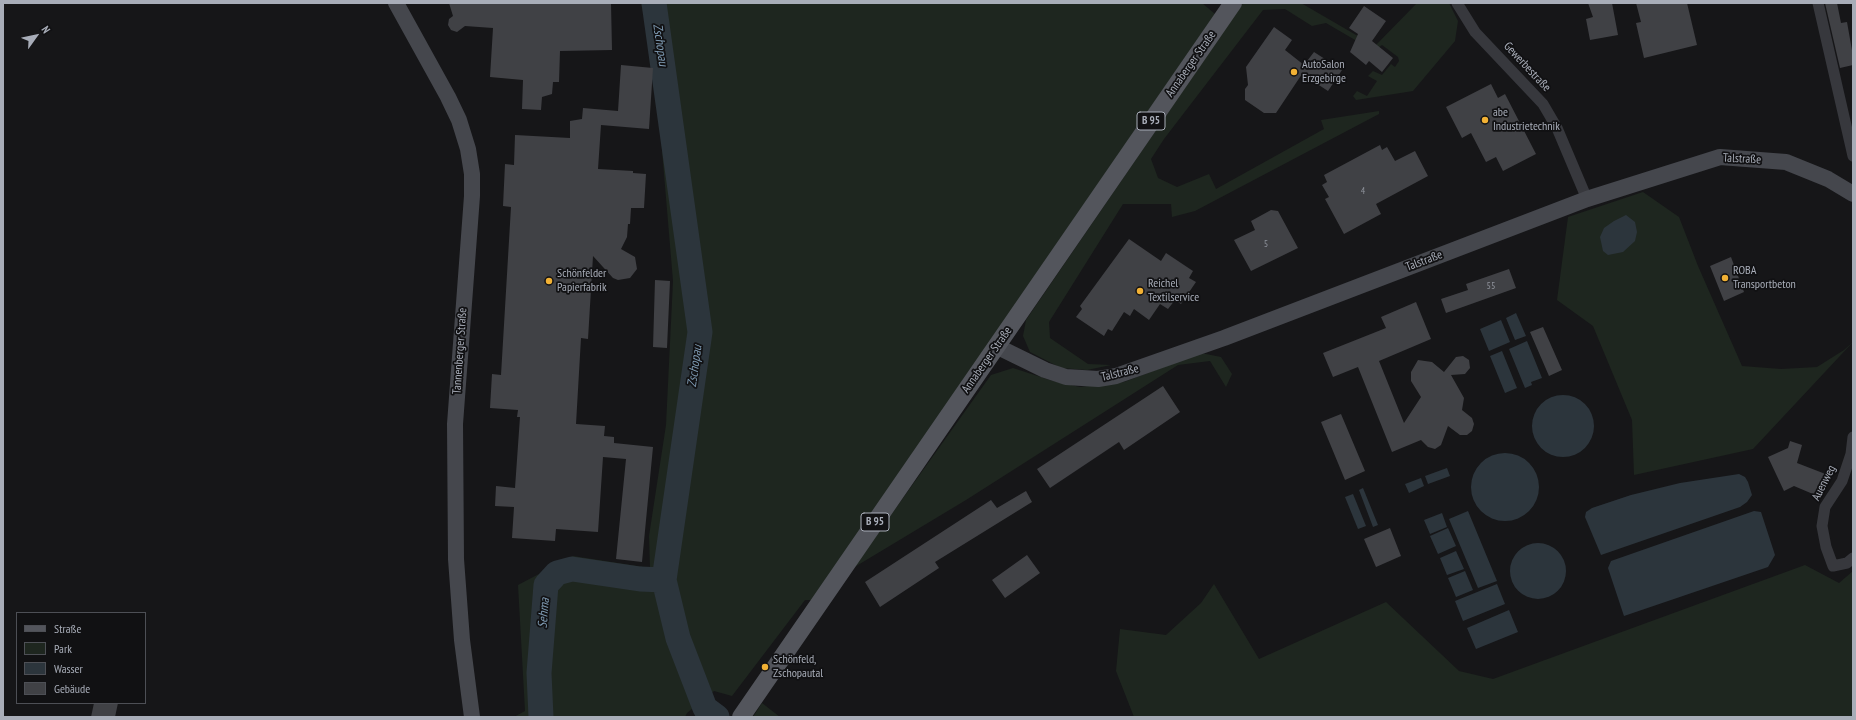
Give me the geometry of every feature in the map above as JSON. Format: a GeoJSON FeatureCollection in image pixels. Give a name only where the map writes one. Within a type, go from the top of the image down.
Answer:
{"type":"FeatureCollection","features":[{"type":"Feature","properties":{"kind":"main road","name":"Tannenberger Straße"},"geometry":{"type":"LineString","coordinates":[[396,3],[448,97],[459,120],[468,149],[472,174],[472,196],[455,432],[456,560],[462,640],[472,717]]}},
{"type":"Feature","properties":{"kind":"main road","name":"Annaberger Straße"},"geometry":{"type":"LineString","coordinates":[[741,717],[1233,3]]}},
{"type":"Feature","properties":{"kind":"main road","name":"Talstraße"},"geometry":{"type":"LineString","coordinates":[[996,346],[1045,370],[1066,377],[1098,379],[1116,376],[1224,338],[1587,199],[1720,157],[1786,162],[1828,179],[1853,194]]}},
{"type":"Feature","properties":{"kind":"street","name":"Gewerbestraße"},"geometry":{"type":"LineString","coordinates":[[1457,3],[1475,32],[1543,104],[1557,128],[1587,199]]}},
{"type":"Feature","properties":{"kind":"street"},"geometry":{"type":"LineString","coordinates":[[1818,3],[1853,156]]}},
{"type":"Feature","properties":{"kind":"street","name":"Auenweg"},"geometry":{"type":"LineString","coordinates":[[1853,437],[1851,454],[1842,481],[1825,506],[1822,526],[1826,547],[1833,566],[1847,563],[1853,558]]}},
{"type":"Feature","properties":{"kind":"green space"},"geometry":{"type":"Polygon","coordinates":[[[641,3],[1202,3],[1215,14],[812,600],[805,600],[732,696],[714,691],[687,713],[685,717],[514,717],[525,711],[518,585],[573,556],[650,568],[649,536],[666,425],[673,281],[655,67],[641,3]]]}},
{"type":"Feature","properties":{"kind":"green space"},"geometry":{"type":"Polygon","coordinates":[[[1243,3],[1301,3],[1375,46],[1417,3],[1449,3],[1458,21],[1455,41],[1413,91],[1356,100],[1353,96],[1357,91],[1367,96],[1377,81],[1368,76],[1373,71],[1382,75],[1391,64],[1395,67],[1399,61],[1398,57],[1382,45],[1374,51],[1326,23],[1312,26],[1285,9],[1263,10],[1164,139],[1151,159],[1158,178],[1177,187],[1209,174],[1216,189],[1324,129],[1321,120],[1379,111],[1379,114],[1195,211],[1172,217],[1171,204],[1123,204],[1049,322],[1050,338],[1088,364],[1111,365],[1087,370],[1061,368],[1030,352],[1023,336],[1026,320],[1243,3]]]}},
{"type":"Feature","properties":{"kind":"green space"},"geometry":{"type":"Polygon","coordinates":[[[1643,192],[1679,217],[1698,266],[1742,366],[1781,369],[1817,367],[1844,350],[1853,342],[1753,449],[1634,475],[1632,420],[1593,326],[1557,300],[1568,217],[1643,192]]]}},
{"type":"Feature","properties":{"kind":"green space"},"geometry":{"type":"Polygon","coordinates":[[[1201,353],[1221,357],[1232,374],[1226,387],[1210,361],[1178,365],[966,500],[853,568],[991,375],[1013,368],[1053,381],[1080,387],[1124,382],[1201,353]]]}},
{"type":"Feature","properties":{"kind":"green space"},"geometry":{"type":"Polygon","coordinates":[[[1805,565],[1839,583],[1853,571],[1853,717],[1134,717],[1116,671],[1120,629],[1166,635],[1201,603],[1214,584],[1259,659],[1386,602],[1459,671],[1493,679],[1805,565]]]}},
{"type":"Feature","properties":{"kind":"green space"},"geometry":{"type":"Polygon","coordinates":[[[762,703],[780,717],[753,717],[762,703]]]}},
{"type":"Feature","properties":{"kind":"water"},"geometry":{"type":"Polygon","coordinates":[[[1626,215],[1635,222],[1637,232],[1635,241],[1623,252],[1608,255],[1603,251],[1600,237],[1604,228],[1626,215]]]}},
{"type":"Feature","properties":{"kind":"water"},"geometry":{"type":"Polygon","coordinates":[[[1516,313],[1526,336],[1515,340],[1506,318],[1516,313]]]}},
{"type":"Feature","properties":{"kind":"water"},"geometry":{"type":"Polygon","coordinates":[[[1501,320],[1510,342],[1489,351],[1480,329],[1501,320]]]}},
{"type":"Feature","properties":{"kind":"water"},"geometry":{"type":"Polygon","coordinates":[[[1527,341],[1542,378],[1531,382],[1532,385],[1525,388],[1509,349],[1527,341]]]}},
{"type":"Feature","properties":{"kind":"water"},"geometry":{"type":"Polygon","coordinates":[[[1502,351],[1517,388],[1505,393],[1490,356],[1502,351]]]}},
{"type":"Feature","properties":{"kind":"water"},"geometry":{"type":"Polygon","coordinates":[[[1557,395],[1569,395],[1585,404],[1592,414],[1594,426],[1592,438],[1585,448],[1569,457],[1557,457],[1546,452],[1537,443],[1532,432],[1532,420],[1537,409],[1546,400],[1557,395]]]}},
{"type":"Feature","properties":{"kind":"water"},"geometry":{"type":"Polygon","coordinates":[[[1505,453],[1518,456],[1529,463],[1536,474],[1539,487],[1536,500],[1529,511],[1518,518],[1505,521],[1492,518],[1481,511],[1474,500],[1471,487],[1474,474],[1481,463],[1492,456],[1505,453]]]}},
{"type":"Feature","properties":{"kind":"water"},"geometry":{"type":"Polygon","coordinates":[[[1447,468],[1450,476],[1428,484],[1425,476],[1447,468]]]}},
{"type":"Feature","properties":{"kind":"water"},"geometry":{"type":"Polygon","coordinates":[[[1739,474],[1745,477],[1752,495],[1747,502],[1740,507],[1601,555],[1585,517],[1586,512],[1592,508],[1631,495],[1680,483],[1739,474]]]}},
{"type":"Feature","properties":{"kind":"water"},"geometry":{"type":"Polygon","coordinates":[[[1421,478],[1424,486],[1409,493],[1405,484],[1421,478]]]}},
{"type":"Feature","properties":{"kind":"water"},"geometry":{"type":"Polygon","coordinates":[[[1363,488],[1378,525],[1373,527],[1359,490],[1363,488]]]}},
{"type":"Feature","properties":{"kind":"water"},"geometry":{"type":"Polygon","coordinates":[[[1353,494],[1366,526],[1358,529],[1345,497],[1353,494]]]}},
{"type":"Feature","properties":{"kind":"water"},"geometry":{"type":"Polygon","coordinates":[[[1468,511],[1497,581],[1478,588],[1449,519],[1468,511]]]}},
{"type":"Feature","properties":{"kind":"water"},"geometry":{"type":"Polygon","coordinates":[[[1754,511],[1761,512],[1775,555],[1768,567],[1624,616],[1608,568],[1611,561],[1754,511]]]}},
{"type":"Feature","properties":{"kind":"water"},"geometry":{"type":"Polygon","coordinates":[[[1442,513],[1447,527],[1430,534],[1424,520],[1442,513]]]}},
{"type":"Feature","properties":{"kind":"water"},"geometry":{"type":"Polygon","coordinates":[[[1448,528],[1456,546],[1438,554],[1430,536],[1448,528]]]}},
{"type":"Feature","properties":{"kind":"water"},"geometry":{"type":"Polygon","coordinates":[[[1538,543],[1549,545],[1558,551],[1564,560],[1566,571],[1564,582],[1558,591],[1549,597],[1538,599],[1527,597],[1518,591],[1512,582],[1510,571],[1512,560],[1518,551],[1527,545],[1538,543]]]}},
{"type":"Feature","properties":{"kind":"water"},"geometry":{"type":"Polygon","coordinates":[[[1456,551],[1464,569],[1447,575],[1440,558],[1456,551]]]}},
{"type":"Feature","properties":{"kind":"water"},"geometry":{"type":"Polygon","coordinates":[[[1465,571],[1473,590],[1456,597],[1448,578],[1465,571]]]}},
{"type":"Feature","properties":{"kind":"water"},"geometry":{"type":"Polygon","coordinates":[[[1497,584],[1505,604],[1463,621],[1455,601],[1497,584]]]}},
{"type":"Feature","properties":{"kind":"water"},"geometry":{"type":"Polygon","coordinates":[[[1509,610],[1518,632],[1476,649],[1467,628],[1509,610]]]}},
{"type":"Feature","properties":{"kind":"building"},"geometry":{"type":"Polygon","coordinates":[[[449,3],[611,3],[612,50],[560,51],[559,82],[553,82],[552,94],[542,97],[541,110],[522,109],[523,80],[490,77],[493,28],[465,26],[457,32],[451,30],[448,25],[449,19],[453,16],[449,3]]]}},
{"type":"Feature","properties":{"kind":"building"},"geometry":{"type":"Polygon","coordinates":[[[1588,3],[1612,3],[1618,35],[1590,40],[1586,19],[1593,17],[1588,3]]]}},
{"type":"Feature","properties":{"kind":"building"},"geometry":{"type":"Polygon","coordinates":[[[1636,3],[1687,3],[1697,45],[1644,58],[1636,23],[1641,22],[1636,3]]]}},
{"type":"Feature","properties":{"kind":"building"},"geometry":{"type":"Polygon","coordinates":[[[1825,3],[1837,3],[1841,23],[1847,22],[1853,56],[1853,65],[1840,68],[1825,3]]]}},
{"type":"Feature","properties":{"kind":"building"},"geometry":{"type":"Polygon","coordinates":[[[1364,6],[1386,21],[1372,41],[1393,58],[1382,72],[1369,61],[1366,65],[1350,52],[1358,34],[1349,28],[1364,6]]]}},
{"type":"Feature","properties":{"kind":"building","name":"AutoSalon Erzgebirge"},"geometry":{"type":"Polygon","coordinates":[[[1274,27],[1292,40],[1285,50],[1304,65],[1314,52],[1342,70],[1328,91],[1302,74],[1276,113],[1264,113],[1245,100],[1245,89],[1248,85],[1246,67],[1274,27]]]}},
{"type":"Feature","properties":{"kind":"building"},"geometry":{"type":"Polygon","coordinates":[[[621,65],[653,68],[649,129],[601,125],[598,169],[633,171],[633,173],[646,174],[644,208],[631,208],[627,237],[621,249],[635,257],[637,269],[630,278],[618,280],[613,278],[593,256],[588,339],[581,338],[576,424],[605,426],[604,436],[614,437],[614,443],[653,447],[642,562],[616,559],[626,459],[603,457],[598,532],[556,529],[555,541],[512,538],[514,507],[495,506],[496,486],[515,488],[520,417],[517,417],[518,410],[490,408],[492,374],[501,375],[511,207],[503,206],[505,164],[514,165],[515,135],[570,138],[570,121],[582,119],[583,108],[618,111],[621,65]]]}},
{"type":"Feature","properties":{"kind":"building","name":"abe Industrietechnik"},"geometry":{"type":"Polygon","coordinates":[[[1491,84],[1498,98],[1505,94],[1536,154],[1503,171],[1496,157],[1486,162],[1471,133],[1462,138],[1446,107],[1491,84]]]}},
{"type":"Feature","properties":{"kind":"building"},"geometry":{"type":"Polygon","coordinates":[[[1380,145],[1382,150],[1387,147],[1395,161],[1415,151],[1428,176],[1376,204],[1381,214],[1344,234],[1325,199],[1329,197],[1322,185],[1327,182],[1324,175],[1380,145]]]}},
{"type":"Feature","properties":{"kind":"building"},"geometry":{"type":"Polygon","coordinates":[[[1271,210],[1278,211],[1298,248],[1251,271],[1234,240],[1255,230],[1251,221],[1271,210]]]}},
{"type":"Feature","properties":{"kind":"building","name":"Reichel Textilservice"},"geometry":{"type":"Polygon","coordinates":[[[1129,239],[1161,261],[1166,253],[1193,271],[1189,278],[1196,282],[1181,304],[1175,300],[1168,309],[1160,304],[1149,320],[1134,309],[1130,316],[1124,312],[1112,331],[1108,329],[1104,336],[1076,317],[1082,309],[1080,306],[1129,239]]]}},
{"type":"Feature","properties":{"kind":"building","name":"ROBA Transportbeton"},"geometry":{"type":"Polygon","coordinates":[[[1731,257],[1744,292],[1724,301],[1710,266],[1731,257]]]}},
{"type":"Feature","properties":{"kind":"building"},"geometry":{"type":"Polygon","coordinates":[[[1509,269],[1516,288],[1446,313],[1441,299],[1468,290],[1466,284],[1509,269]]]}},
{"type":"Feature","properties":{"kind":"building"},"geometry":{"type":"Polygon","coordinates":[[[655,280],[670,281],[667,348],[653,347],[655,280]]]}},
{"type":"Feature","properties":{"kind":"building"},"geometry":{"type":"Polygon","coordinates":[[[1416,302],[1431,339],[1379,361],[1404,423],[1421,397],[1411,381],[1411,372],[1418,360],[1432,362],[1444,372],[1456,357],[1463,356],[1469,360],[1470,368],[1465,374],[1451,375],[1464,398],[1462,410],[1472,418],[1474,424],[1472,431],[1467,435],[1460,435],[1448,426],[1441,445],[1435,449],[1428,447],[1421,440],[1392,452],[1358,367],[1333,377],[1323,353],[1386,328],[1381,317],[1416,302]]]}},
{"type":"Feature","properties":{"kind":"building"},"geometry":{"type":"Polygon","coordinates":[[[1543,327],[1562,370],[1549,376],[1530,332],[1543,327]]]}},
{"type":"Feature","properties":{"kind":"building"},"geometry":{"type":"Polygon","coordinates":[[[1163,386],[1180,412],[1124,450],[1119,442],[1050,488],[1037,469],[1163,386]]]}},
{"type":"Feature","properties":{"kind":"building"},"geometry":{"type":"Polygon","coordinates":[[[1341,414],[1365,471],[1345,480],[1321,422],[1341,414]]]}},
{"type":"Feature","properties":{"kind":"building"},"geometry":{"type":"Polygon","coordinates":[[[1790,441],[1802,445],[1797,463],[1828,475],[1820,497],[1794,486],[1784,491],[1768,457],[1788,448],[1790,441]]]}},
{"type":"Feature","properties":{"kind":"building"},"geometry":{"type":"Polygon","coordinates":[[[1026,491],[1032,502],[935,562],[939,568],[880,607],[865,582],[991,500],[997,508],[1026,491]]]}},
{"type":"Feature","properties":{"kind":"building"},"geometry":{"type":"Polygon","coordinates":[[[1390,528],[1401,556],[1376,567],[1364,539],[1390,528]]]}},
{"type":"Feature","properties":{"kind":"building"},"geometry":{"type":"Polygon","coordinates":[[[1027,555],[1040,573],[1005,598],[992,580],[1027,555]]]}},
{"type":"Feature","properties":{"kind":"building"},"geometry":{"type":"Polygon","coordinates":[[[94,704],[118,704],[115,717],[91,717],[94,704]]]}},
{"type":"Feature","properties":{"kind":"waterway","name":"Zschopau"},"geometry":{"type":"LineString","coordinates":[[654,3],[700,332],[664,580],[678,638],[705,708],[717,717]]}},
{"type":"Feature","properties":{"kind":"waterway","name":"Sehma"},"geometry":{"type":"LineString","coordinates":[[541,717],[539,673],[546,585],[557,573],[572,569],[640,579],[664,580]]}},
{"type":"Feature","properties":{"kind":"place","name":"AutoSalon Erzgebirge"},"geometry":{"type":"Point","coordinates":[1294,72]}},
{"type":"Feature","properties":{"kind":"place","name":"abe Industrietechnik"},"geometry":{"type":"Point","coordinates":[1485,120]}},
{"type":"Feature","properties":{"kind":"place","name":"ROBA Transportbeton"},"geometry":{"type":"Point","coordinates":[1725,278]}},
{"type":"Feature","properties":{"kind":"place","name":"Schönfelder Papierfabrik"},"geometry":{"type":"Point","coordinates":[549,281]}},
{"type":"Feature","properties":{"kind":"place","name":"Reichel Textilservice"},"geometry":{"type":"Point","coordinates":[1140,291]}},
{"type":"Feature","properties":{"kind":"place","name":"Schönfeld, Zschopautal"},"geometry":{"type":"Point","coordinates":[765,667]}}]}
